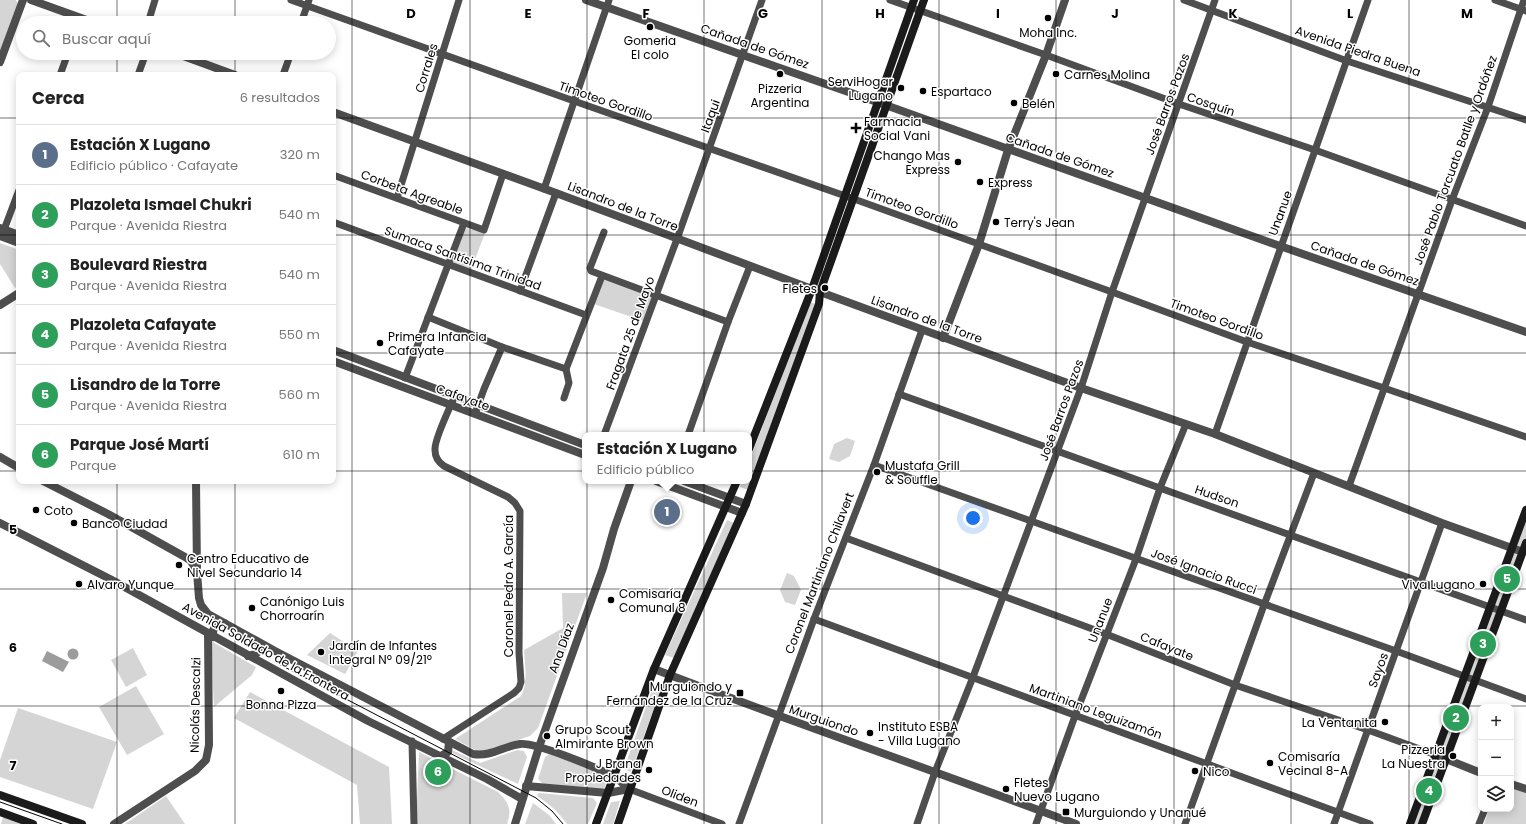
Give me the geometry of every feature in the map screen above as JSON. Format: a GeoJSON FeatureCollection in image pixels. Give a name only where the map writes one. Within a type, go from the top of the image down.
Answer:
{"type":"FeatureCollection","features":[{"type":"Feature","properties":{"kind":"main road"},"geometry":{"type":"LineString","coordinates":[[618,824],[670,675],[746,504],[819,304],[820,292],[924,0]]}},
{"type":"Feature","properties":{"kind":"main road"},"geometry":{"type":"LineString","coordinates":[[752,441],[812,289],[912,3]]}},
{"type":"Feature","properties":{"kind":"main road"},"geometry":{"type":"LineString","coordinates":[[596,824],[654,669],[736,484]]}},
{"type":"Feature","properties":{"kind":"main road"},"geometry":{"type":"LineString","coordinates":[[1410,824],[1526,510]]}},
{"type":"Feature","properties":{"kind":"main road"},"geometry":{"type":"LineString","coordinates":[[1422,824],[1524,553],[1526,543]]}},
{"type":"Feature","properties":{"kind":"main road"},"geometry":{"type":"LineString","coordinates":[[0,795],[82,824]]}},
{"type":"Feature","properties":{"kind":"main road"},"geometry":{"type":"LineString","coordinates":[[0,812],[33,824]]}},
{"type":"Feature","properties":{"kind":"street"},"geometry":{"type":"LineString","coordinates":[[18,16],[24,0]]}},
{"type":"Feature","properties":{"kind":"street"},"geometry":{"type":"LineString","coordinates":[[31,0],[76,16]]}},
{"type":"Feature","properties":{"kind":"street"},"geometry":{"type":"LineString","coordinates":[[150,16],[155,0]]}},
{"type":"Feature","properties":{"kind":"street","name":"Timoteo Gordillo"},"geometry":{"type":"LineString","coordinates":[[291,0],[308,3],[441,53],[980,244],[1246,342],[1526,437]]}},
{"type":"Feature","properties":{"kind":"street","name":"Corrales"},"geometry":{"type":"LineString","coordinates":[[397,198],[441,53],[459,0]]}},
{"type":"Feature","properties":{"kind":"street","name":"Cañada de Gómez"},"geometry":{"type":"LineString","coordinates":[[586,0],[608,4],[1008,150],[1146,197],[1280,246],[1526,332]]}},
{"type":"Feature","properties":{"kind":"street","name":"Itaqui"},"geometry":{"type":"LineString","coordinates":[[677,239],[762,0]]}},
{"type":"Feature","properties":{"kind":"street","name":"Cosquín"},"geometry":{"type":"LineString","coordinates":[[890,0],[912,3],[920,10],[1179,104],[1315,150],[1526,226]]}},
{"type":"Feature","properties":{"kind":"street"},"geometry":{"type":"LineString","coordinates":[[943,338],[980,244],[1008,150],[1046,55],[1064,0]]}},
{"type":"Feature","properties":{"kind":"street","name":"Avenida Piedra Buena"},"geometry":{"type":"LineString","coordinates":[[1184,0],[1347,61],[1526,120]]}},
{"type":"Feature","properties":{"kind":"street","name":"José Barros Pazos"},"geometry":{"type":"LineString","coordinates":[[917,824],[935,772],[1032,522],[1081,388],[1112,292],[1216,0]]}},
{"type":"Feature","properties":{"kind":"street","name":"Unanue"},"geometry":{"type":"LineString","coordinates":[[1215,434],[1246,342],[1368,0]]}},
{"type":"Feature","properties":{"kind":"street"},"geometry":{"type":"LineString","coordinates":[[1495,0],[1523,10]]}},
{"type":"Feature","properties":{"kind":"street","name":"José Pablo Torcuato Batlle y Ordóñez"},"geometry":{"type":"LineString","coordinates":[[1349,486],[1452,200],[1523,10],[1524,0]]}},
{"type":"Feature","properties":{"kind":"street"},"geometry":{"type":"LineString","coordinates":[[303,16],[308,3]]}},
{"type":"Feature","properties":{"kind":"street"},"geometry":{"type":"LineString","coordinates":[[544,189],[608,4]]}},
{"type":"Feature","properties":{"kind":"street"},"geometry":{"type":"LineString","coordinates":[[0,62],[16,21]]}},
{"type":"Feature","properties":{"kind":"street"},"geometry":{"type":"LineString","coordinates":[[61,72],[65,60]]}},
{"type":"Feature","properties":{"kind":"street"},"geometry":{"type":"LineString","coordinates":[[139,72],[143,60]]}},
{"type":"Feature","properties":{"kind":"street"},"geometry":{"type":"LineString","coordinates":[[194,60],[227,72]]}},
{"type":"Feature","properties":{"kind":"street"},"geometry":{"type":"LineString","coordinates":[[284,72],[288,60]]}},
{"type":"Feature","properties":{"kind":"street","name":"Lisandro de la Torre"},"geometry":{"type":"LineString","coordinates":[[336,113],[556,193],[943,338],[1081,388],[1215,434],[1442,523],[1524,553]]}},
{"type":"Feature","properties":{"kind":"street","name":"Corbeta Agreable"},"geometry":{"type":"LineString","coordinates":[[336,176],[484,230],[503,174]]}},
{"type":"Feature","properties":{"kind":"street"},"geometry":{"type":"LineString","coordinates":[[520,291],[556,193]]}},
{"type":"Feature","properties":{"kind":"street"},"geometry":{"type":"LineString","coordinates":[[1,233],[16,197]]}},
{"type":"Feature","properties":{"kind":"street","name":"Sumaca Santísima Trinidad"},"geometry":{"type":"LineString","coordinates":[[336,223],[586,315]]}},
{"type":"Feature","properties":{"kind":"street"},"geometry":{"type":"LineString","coordinates":[[404,378],[464,223]]}},
{"type":"Feature","properties":{"kind":"street"},"geometry":{"type":"LineString","coordinates":[[604,232],[590,271],[728,322]]}},
{"type":"Feature","properties":{"kind":"street"},"geometry":{"type":"LineString","coordinates":[[1,233],[16,236]]}},
{"type":"Feature","properties":{"kind":"street"},"geometry":{"type":"LineString","coordinates":[[1,233],[16,242]]}},
{"type":"Feature","properties":{"kind":"street","name":"Fragata 25 de Mayo"},"geometry":{"type":"LineString","coordinates":[[605,432],[677,239]]}},
{"type":"Feature","properties":{"kind":"street"},"geometry":{"type":"LineString","coordinates":[[689,432],[728,322],[750,266]]}},
{"type":"Feature","properties":{"kind":"street"},"geometry":{"type":"LineString","coordinates":[[564,398],[568,383],[566,369],[602,276]]}},
{"type":"Feature","properties":{"kind":"street"},"geometry":{"type":"LineString","coordinates":[[0,305],[16,294]]}},
{"type":"Feature","properties":{"kind":"street"},"geometry":{"type":"LineString","coordinates":[[428,318],[502,347],[566,369]]}},
{"type":"Feature","properties":{"kind":"street","name":"Coronel Martiniano Chilavert"},"geometry":{"type":"LineString","coordinates":[[739,824],[814,618],[874,465],[922,330]]}},
{"type":"Feature","properties":{"kind":"street"},"geometry":{"type":"LineString","coordinates":[[475,414],[502,347]]}},
{"type":"Feature","properties":{"kind":"street","name":"Cafayate"},"geometry":{"type":"LineString","coordinates":[[336,351],[404,378],[582,443]]}},
{"type":"Feature","properties":{"kind":"street","name":"Cafayate"},"geometry":{"type":"LineString","coordinates":[[336,362],[582,454]]}},
{"type":"Feature","properties":{"kind":"street","name":"Hudson"},"geometry":{"type":"LineString","coordinates":[[900,394],[1526,620]]}},
{"type":"Feature","properties":{"kind":"street","name":"Coronel Pedro A. García"},"geometry":{"type":"LineString","coordinates":[[446,741],[514,694],[520,688],[521,682],[519,638],[520,511],[515,503],[508,498],[444,466],[438,461],[435,454],[435,445],[455,396]]}},
{"type":"Feature","properties":{"kind":"street","name":"Unanue"},"geometry":{"type":"LineString","coordinates":[[1036,824],[1075,716],[1136,559],[1160,488],[1186,424]]}},
{"type":"Feature","properties":{"kind":"street"},"geometry":{"type":"LineString","coordinates":[[0,457],[16,466]]}},
{"type":"Feature","properties":{"kind":"street","name":"José Ignacio Rucci"},"geometry":{"type":"LineString","coordinates":[[874,465],[1396,651],[1526,699]]}},
{"type":"Feature","properties":{"kind":"street"},"geometry":{"type":"LineString","coordinates":[[1184,824],[1290,534],[1314,473]]}},
{"type":"Feature","properties":{"kind":"street"},"geometry":{"type":"LineString","coordinates":[[49,484],[113,517],[185,557],[191,561],[197,572]]}},
{"type":"Feature","properties":{"kind":"street","name":"Avenida Soldado de la Frontera"},"geometry":{"type":"LineString","coordinates":[[196,484],[197,572],[199,598],[201,605],[208,614],[256,641],[468,752],[478,755],[493,753],[519,744],[539,747],[614,776],[629,789]]}},
{"type":"Feature","properties":{"kind":"street","name":"Ana Díaz"},"geometry":{"type":"LineString","coordinates":[[515,824],[539,747],[602,570],[630,484]]}},
{"type":"Feature","properties":{"kind":"street"},"geometry":{"type":"LineString","coordinates":[[672,484],[742,513]]}},
{"type":"Feature","properties":{"kind":"street"},"geometry":{"type":"LineString","coordinates":[[692,484],[746,504]]}},
{"type":"Feature","properties":{"kind":"street","name":"Avenida Soldado de la Frontera"},"geometry":{"type":"LineString","coordinates":[[0,523],[110,579],[368,721],[412,741],[487,779],[522,799]]}},
{"type":"Feature","properties":{"kind":"street","name":"Sayos"},"geometry":{"type":"LineString","coordinates":[[1334,824],[1442,523]]}},
{"type":"Feature","properties":{"kind":"street","name":"Cafayate"},"geometry":{"type":"LineString","coordinates":[[846,538],[1106,634],[1235,685],[1368,730],[1478,772]]}},
{"type":"Feature","properties":{"kind":"street","name":"Martiniano Leguizamón"},"geometry":{"type":"LineString","coordinates":[[814,618],[1075,716],[1370,824]]}},
{"type":"Feature","properties":{"kind":"street"},"geometry":{"type":"LineString","coordinates":[[211,635],[217,624],[224,623]]}},
{"type":"Feature","properties":{"kind":"street","name":"Nicolás Descalzi"},"geometry":{"type":"LineString","coordinates":[[114,824],[195,771],[206,760],[209,745],[211,635]]}},
{"type":"Feature","properties":{"kind":"street"},"geometry":{"type":"LineString","coordinates":[[248,656],[256,654],[259,651],[259,644],[256,641]]}},
{"type":"Feature","properties":{"kind":"street","name":"Murguiondo"},"geometry":{"type":"LineString","coordinates":[[654,669],[778,716],[1076,824]]}},
{"type":"Feature","properties":{"kind":"street"},"geometry":{"type":"LineString","coordinates":[[412,741],[414,824]]}},
{"type":"Feature","properties":{"kind":"street"},"geometry":{"type":"LineString","coordinates":[[441,756],[448,752],[446,741]]}},
{"type":"Feature","properties":{"kind":"street"},"geometry":{"type":"LineString","coordinates":[[1514,785],[1526,789]]}},
{"type":"Feature","properties":{"kind":"street"},"geometry":{"type":"LineString","coordinates":[[526,786],[608,793],[629,789]]}},
{"type":"Feature","properties":{"kind":"street","name":"Oliden"},"geometry":{"type":"LineString","coordinates":[[629,789],[722,824]]}},
{"type":"Feature","properties":{"kind":"street"},"geometry":{"type":"LineString","coordinates":[[1478,824],[1484,812]]}},
{"type":"Feature","properties":{"kind":"shaded area"},"geometry":{"type":"Polygon","coordinates":[[[0,0],[16,0],[18,4],[0,51],[0,0]]]}},
{"type":"Feature","properties":{"kind":"shaded area"},"geometry":{"type":"Polygon","coordinates":[[[465,228],[485,233],[471,270],[452,264],[465,228]]]}},
{"type":"Feature","properties":{"kind":"shaded area"},"geometry":{"type":"Polygon","coordinates":[[[0,243],[16,249],[16,288],[15,288],[0,264],[0,243]]]}},
{"type":"Feature","properties":{"kind":"shaded area"},"geometry":{"type":"Polygon","coordinates":[[[602,276],[656,295],[646,322],[591,303],[602,276]]]}},
{"type":"Feature","properties":{"kind":"shaded area"},"geometry":{"type":"Polygon","coordinates":[[[810,302],[816,304],[752,479],[752,454],[810,302]]]}},
{"type":"Feature","properties":{"kind":"shaded area"},"geometry":{"type":"Polygon","coordinates":[[[847,438],[855,441],[850,456],[839,462],[829,459],[834,444],[847,438]]]}},
{"type":"Feature","properties":{"kind":"shaded area"},"geometry":{"type":"Polygon","coordinates":[[[741,484],[750,484],[748,490],[740,487],[741,484]]]}},
{"type":"Feature","properties":{"kind":"shaded area"},"geometry":{"type":"Polygon","coordinates":[[[1526,510],[1526,543],[1422,824],[1410,824],[1526,510]]]}},
{"type":"Feature","properties":{"kind":"shaded area"},"geometry":{"type":"Polygon","coordinates":[[[727,520],[734,523],[674,658],[665,655],[727,520]]]}},
{"type":"Feature","properties":{"kind":"shaded area"},"geometry":{"type":"Polygon","coordinates":[[[787,573],[794,576],[801,590],[795,605],[785,602],[780,590],[787,573]]]}},
{"type":"Feature","properties":{"kind":"shaded area"},"geometry":{"type":"Polygon","coordinates":[[[562,593],[587,593],[538,728],[530,736],[484,751],[477,751],[455,739],[521,696],[525,685],[524,650],[563,628],[562,593]]]}},
{"type":"Feature","properties":{"kind":"shaded area"},"geometry":{"type":"Polygon","coordinates":[[[330,633],[358,651],[345,674],[307,655],[330,633]]]}},
{"type":"Feature","properties":{"kind":"shaded area"},"geometry":{"type":"Polygon","coordinates":[[[211,641],[256,667],[252,675],[214,707],[211,641]]]}},
{"type":"Feature","properties":{"kind":"shaded area"},"geometry":{"type":"Polygon","coordinates":[[[133,648],[147,675],[126,687],[111,660],[133,648]]]}},
{"type":"Feature","properties":{"kind":"shaded area"},"geometry":{"type":"Polygon","coordinates":[[[71,649],[75,649],[77,650],[77,658],[71,659],[68,656],[68,652],[71,649]]]}},
{"type":"Feature","properties":{"kind":"shaded area"},"geometry":{"type":"Polygon","coordinates":[[[47,651],[69,662],[63,672],[42,661],[47,651]]]}},
{"type":"Feature","properties":{"kind":"shaded area"},"geometry":{"type":"Polygon","coordinates":[[[654,684],[662,686],[631,772],[624,769],[654,684]]]}},
{"type":"Feature","properties":{"kind":"shaded area"},"geometry":{"type":"Polygon","coordinates":[[[136,686],[164,734],[127,755],[99,707],[136,686]]]}},
{"type":"Feature","properties":{"kind":"shaded area"},"geometry":{"type":"Polygon","coordinates":[[[250,692],[389,767],[392,824],[360,824],[357,785],[234,718],[250,692]]]}},
{"type":"Feature","properties":{"kind":"shaded area"},"geometry":{"type":"Polygon","coordinates":[[[18,708],[117,742],[93,809],[0,777],[0,760],[18,708]]]}},
{"type":"Feature","properties":{"kind":"shaded area"},"geometry":{"type":"Polygon","coordinates":[[[452,750],[480,763],[517,750],[524,751],[527,757],[518,784],[452,753],[452,750]]]}},
{"type":"Feature","properties":{"kind":"shaded area"},"geometry":{"type":"Polygon","coordinates":[[[419,752],[498,792],[508,806],[509,814],[507,824],[416,824],[419,752]]]}},
{"type":"Feature","properties":{"kind":"shaded area"},"geometry":{"type":"Polygon","coordinates":[[[550,754],[606,775],[608,779],[604,789],[543,784],[538,779],[545,757],[550,754]]]}},
{"type":"Feature","properties":{"kind":"shaded area"},"geometry":{"type":"Polygon","coordinates":[[[1514,789],[1526,793],[1526,824],[1484,824],[1488,812],[1514,812],[1514,789]]]}},
{"type":"Feature","properties":{"kind":"shaded area"},"geometry":{"type":"Polygon","coordinates":[[[539,793],[593,798],[597,803],[588,824],[567,824],[554,808],[537,796],[539,793]]]}},
{"type":"Feature","properties":{"kind":"shaded area"},"geometry":{"type":"Polygon","coordinates":[[[166,796],[185,824],[125,824],[166,796]]]}},
{"type":"Feature","properties":{"kind":"shaded area"},"geometry":{"type":"Polygon","coordinates":[[[620,801],[613,824],[603,824],[611,802],[620,801]]]}},
{"type":"Feature","properties":{"kind":"shaded area"},"geometry":{"type":"Polygon","coordinates":[[[533,803],[549,815],[556,824],[525,824],[533,803]]]}},
{"type":"Feature","properties":{"kind":"shaded area"},"geometry":{"type":"Polygon","coordinates":[[[3,817],[22,824],[1,824],[3,817]]]}},
{"type":"Feature","properties":{"kind":"tram line"},"geometry":{"type":"LineString","coordinates":[[275,662],[536,798],[552,811],[563,824]]}},
{"type":"Feature","properties":{"kind":"tram line"},"geometry":{"type":"LineString","coordinates":[[0,802],[62,824]]}},
{"type":"Feature","properties":{"kind":"place","name":"Moha Inc."},"geometry":{"type":"Point","coordinates":[1048,18]}},
{"type":"Feature","properties":{"kind":"place","name":"Gomeria El colo"},"geometry":{"type":"Point","coordinates":[650,27]}},
{"type":"Feature","properties":{"kind":"place","name":"Pizzeria Argentina"},"geometry":{"type":"Point","coordinates":[780,74]}},
{"type":"Feature","properties":{"kind":"place","name":"Carnes Molina"},"geometry":{"type":"Point","coordinates":[1056,74]}},
{"type":"Feature","properties":{"kind":"place","name":"ServiHogar Lugano"},"geometry":{"type":"Point","coordinates":[901,88]}},
{"type":"Feature","properties":{"kind":"place","name":"Espartaco"},"geometry":{"type":"Point","coordinates":[923,91]}},
{"type":"Feature","properties":{"kind":"place","name":"Belén"},"geometry":{"type":"Point","coordinates":[1014,103]}},
{"type":"Feature","properties":{"kind":"place","name":"Farmacia Social Vani"},"geometry":{"type":"Point","coordinates":[856,128]}},
{"type":"Feature","properties":{"kind":"place","name":"Chango Mas Express"},"geometry":{"type":"Point","coordinates":[958,162]}},
{"type":"Feature","properties":{"kind":"place","name":"Express"},"geometry":{"type":"Point","coordinates":[980,182]}},
{"type":"Feature","properties":{"kind":"place","name":"Terry's Jean"},"geometry":{"type":"Point","coordinates":[996,222]}},
{"type":"Feature","properties":{"kind":"place","name":"Fletes"},"geometry":{"type":"Point","coordinates":[825,288]}},
{"type":"Feature","properties":{"kind":"place","name":"Primera Infancia Cafayate"},"geometry":{"type":"Point","coordinates":[380,343]}},
{"type":"Feature","properties":{"kind":"place","name":"Mustafa Grill & Souffle"},"geometry":{"type":"Point","coordinates":[877,472]}},
{"type":"Feature","properties":{"kind":"place","name":"Coto"},"geometry":{"type":"Point","coordinates":[36,510]}},
{"type":"Feature","properties":{"kind":"place","name":"Estación X Lugano"},"geometry":{"type":"Point","coordinates":[667,512]}},
{"type":"Feature","properties":{"kind":"place","name":"Banco Ciudad"},"geometry":{"type":"Point","coordinates":[74,523]}},
{"type":"Feature","properties":{"kind":"place","name":"Centro Educativo de Nivel Secundario 14"},"geometry":{"type":"Point","coordinates":[179,565]}},
{"type":"Feature","properties":{"kind":"place","name":"Lisandro de la Torre"},"geometry":{"type":"Point","coordinates":[1507,579]}},
{"type":"Feature","properties":{"kind":"place","name":"Alvaro Yunque"},"geometry":{"type":"Point","coordinates":[79,584]}},
{"type":"Feature","properties":{"kind":"place","name":"Viva Lugano"},"geometry":{"type":"Point","coordinates":[1483,584]}},
{"type":"Feature","properties":{"kind":"place","name":"Comisaría Comunal 8"},"geometry":{"type":"Point","coordinates":[611,600]}},
{"type":"Feature","properties":{"kind":"place","name":"Canónigo Luis Chorroarín"},"geometry":{"type":"Point","coordinates":[252,608]}},
{"type":"Feature","properties":{"kind":"place","name":"Boulevard Riestra"},"geometry":{"type":"Point","coordinates":[1483,644]}},
{"type":"Feature","properties":{"kind":"place","name":"Jardín de Infantes Integral Nº 09/21º"},"geometry":{"type":"Point","coordinates":[321,652]}},
{"type":"Feature","properties":{"kind":"place","name":"Bonna Pizza"},"geometry":{"type":"Point","coordinates":[281,691]}},
{"type":"Feature","properties":{"kind":"place","name":"Murguiondo y Fernández de la Cruz"},"geometry":{"type":"Point","coordinates":[740,693]}},
{"type":"Feature","properties":{"kind":"place","name":"Plazoleta Ismael Chukri"},"geometry":{"type":"Point","coordinates":[1456,718]}},
{"type":"Feature","properties":{"kind":"place","name":"La Ventanita"},"geometry":{"type":"Point","coordinates":[1385,722]}},
{"type":"Feature","properties":{"kind":"place","name":"Instituto ESBA - Villa Lugano"},"geometry":{"type":"Point","coordinates":[870,733]}},
{"type":"Feature","properties":{"kind":"place","name":"Grupo Scout Almirante Brown"},"geometry":{"type":"Point","coordinates":[547,736]}},
{"type":"Feature","properties":{"kind":"place","name":"Pizzeria La Nuestra"},"geometry":{"type":"Point","coordinates":[1453,756]}},
{"type":"Feature","properties":{"kind":"place","name":"Comisaría Vecinal 8-A"},"geometry":{"type":"Point","coordinates":[1270,763]}},
{"type":"Feature","properties":{"kind":"place","name":"J Brana Propiedades"},"geometry":{"type":"Point","coordinates":[649,770]}},
{"type":"Feature","properties":{"kind":"place","name":"Nico"},"geometry":{"type":"Point","coordinates":[1195,771]}},
{"type":"Feature","properties":{"kind":"place","name":"Parque José Martí"},"geometry":{"type":"Point","coordinates":[438,772]}},
{"type":"Feature","properties":{"kind":"place","name":"Fletes Nuevo Lugano"},"geometry":{"type":"Point","coordinates":[1006,789]}},
{"type":"Feature","properties":{"kind":"place","name":"Plazoleta Cafayate"},"geometry":{"type":"Point","coordinates":[1429,791]}},
{"type":"Feature","properties":{"kind":"place","name":"Murguiondo y Unanué"},"geometry":{"type":"Point","coordinates":[1066,812]}}]}
